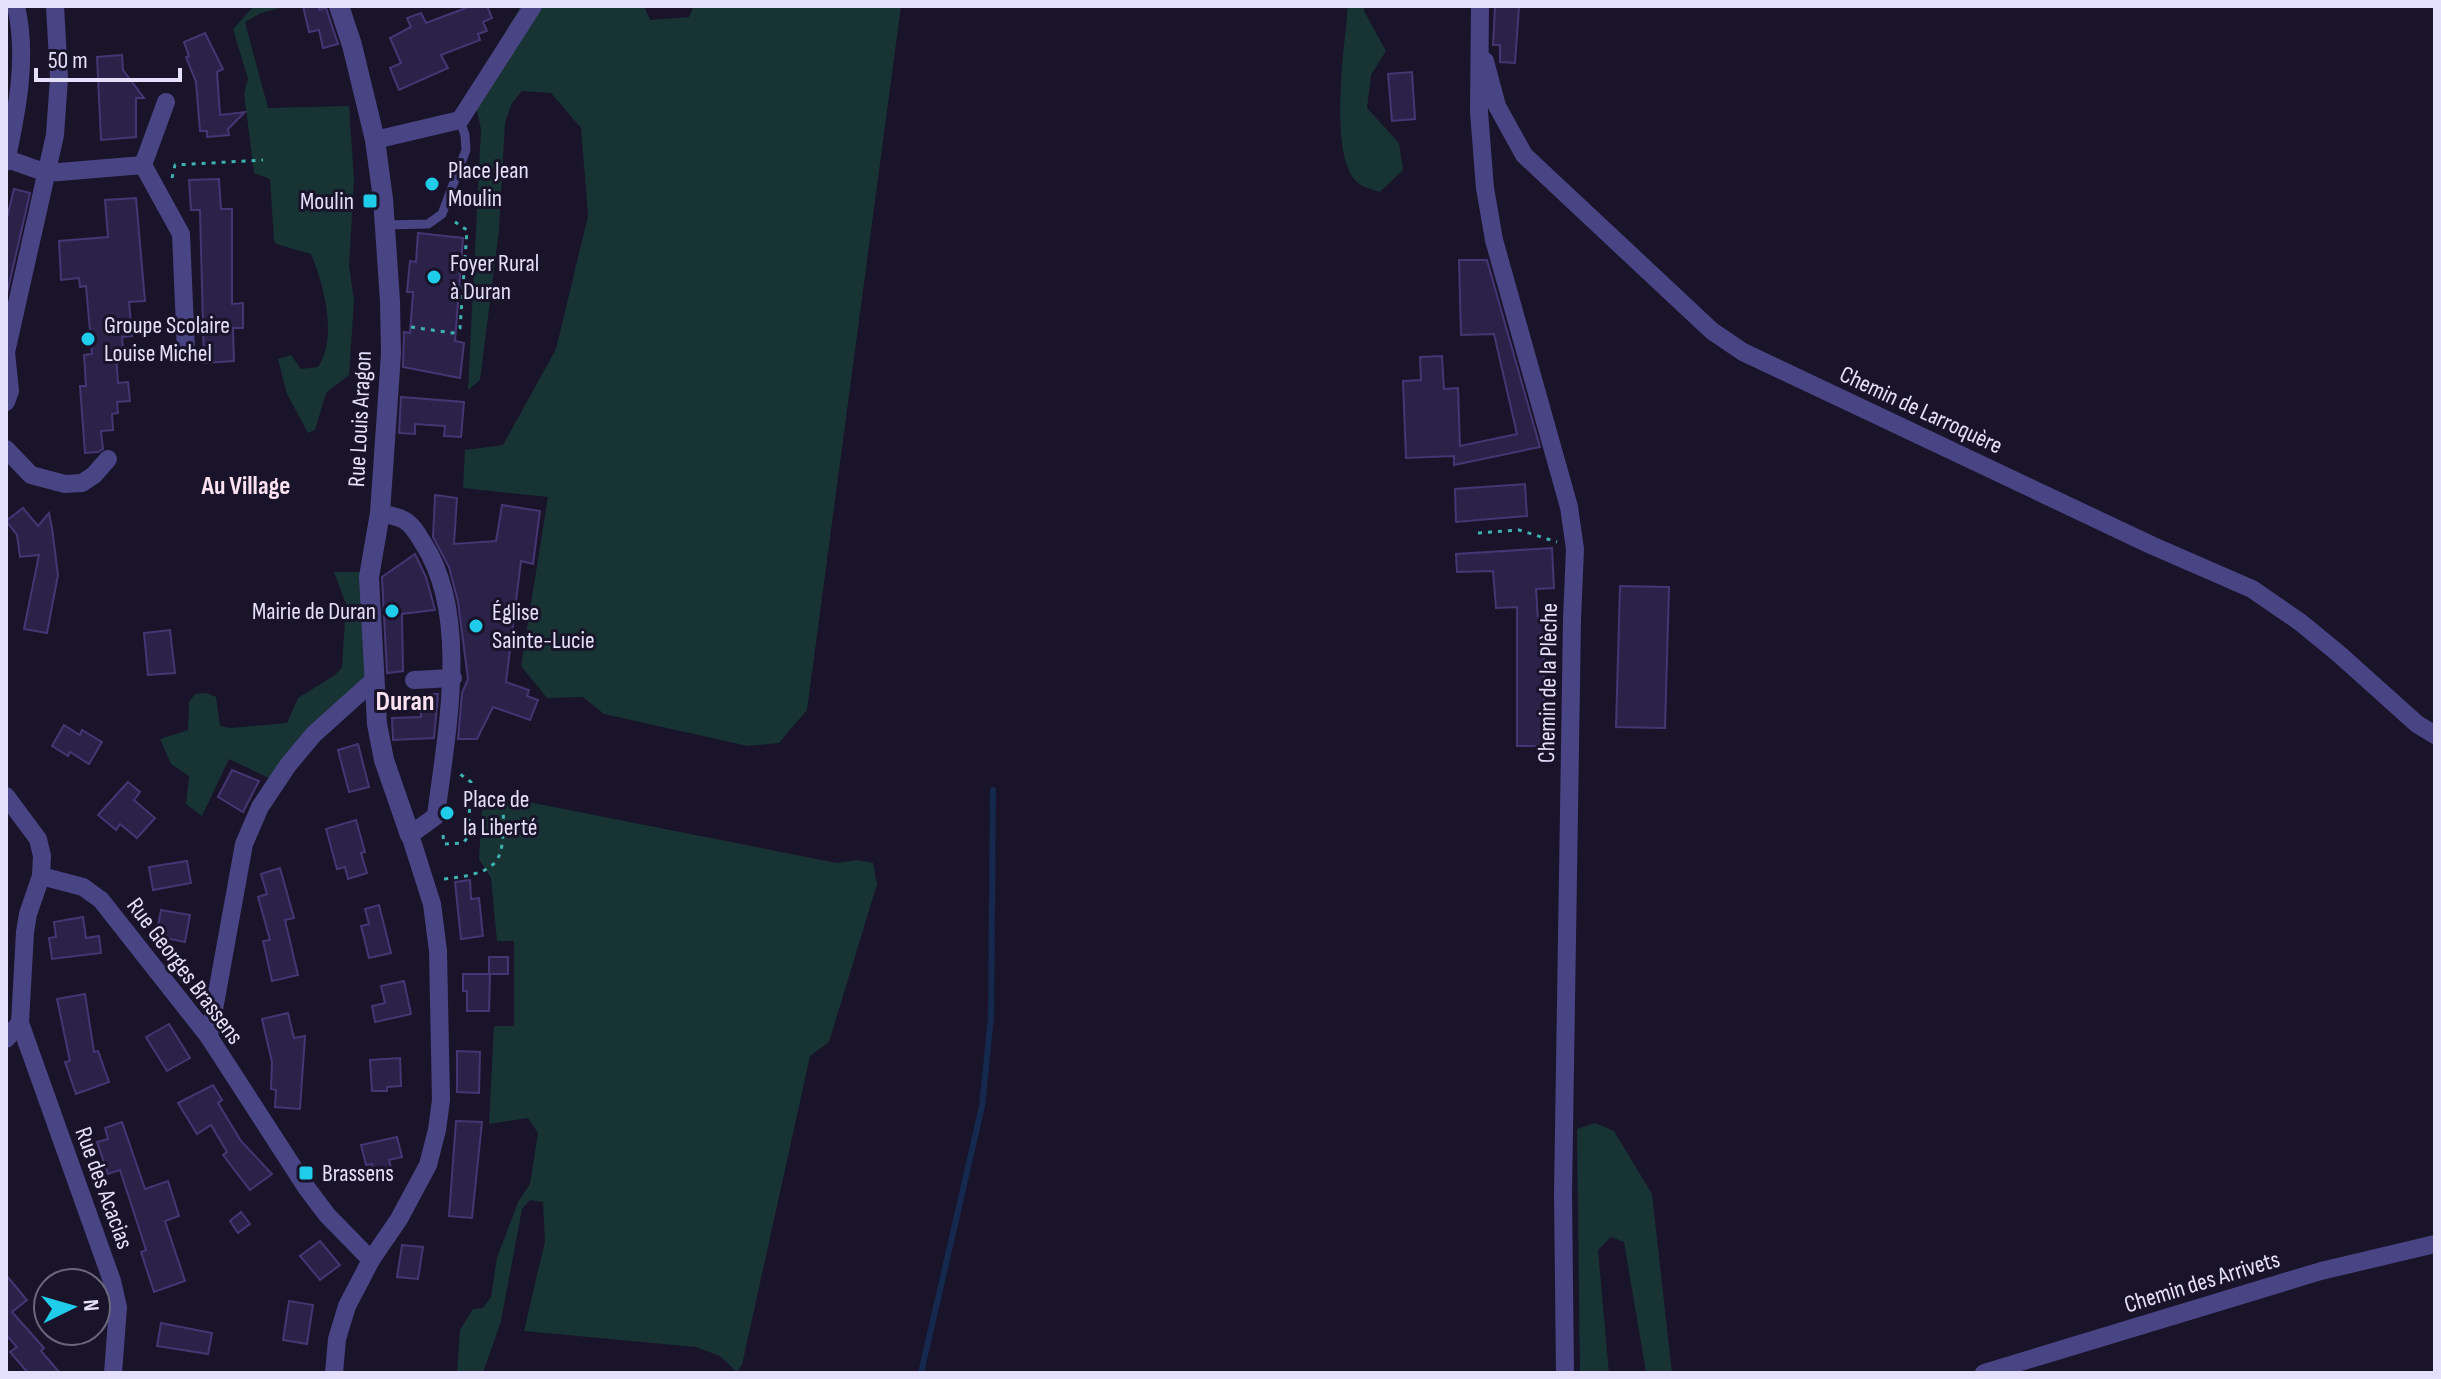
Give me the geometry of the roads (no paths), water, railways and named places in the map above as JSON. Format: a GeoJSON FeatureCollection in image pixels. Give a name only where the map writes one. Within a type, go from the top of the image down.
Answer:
{"type":"FeatureCollection","features":[{"type":"Feature","properties":{"kind":"street"},"geometry":{"type":"LineString","coordinates":[[16,6],[21,27],[22,67],[6,161],[47,173],[143,165]]}},
{"type":"Feature","properties":{"kind":"street"},"geometry":{"type":"LineString","coordinates":[[6,402],[10,391],[6,352],[47,173],[58,110],[59,52],[55,6]]}},
{"type":"Feature","properties":{"kind":"street","name":"Rue Louis Aragon"},"geometry":{"type":"LineString","coordinates":[[339,6],[352,45],[375,140],[385,225],[391,324],[380,513],[369,577],[373,681],[384,760],[410,835]]}},
{"type":"Feature","properties":{"kind":"street"},"geometry":{"type":"LineString","coordinates":[[375,140],[460,120],[533,6]]}},
{"type":"Feature","properties":{"kind":"street","name":"Chemin de la Plèche"},"geometry":{"type":"LineString","coordinates":[[1480,6],[1479,112],[1483,173],[1494,240],[1569,507],[1575,549],[1563,1194],[1565,1373]]}},
{"type":"Feature","properties":{"kind":"street","name":"Chemin de Larroquère"},"geometry":{"type":"LineString","coordinates":[[1478,36],[1497,106],[1524,155],[1712,331],[1743,352],[2137,539],[2252,589],[2300,622],[2417,724],[2435,735]]}},
{"type":"Feature","properties":{"kind":"street"},"geometry":{"type":"LineString","coordinates":[[166,102],[143,165],[181,234],[186,351]]}},
{"type":"Feature","properties":{"kind":"street"},"geometry":{"type":"LineString","coordinates":[[6,449],[31,475],[65,484],[82,483],[108,459]]}},
{"type":"Feature","properties":{"kind":"street"},"geometry":{"type":"LineString","coordinates":[[334,1373],[337,1339],[347,1306],[428,1165],[441,1100],[438,951],[432,904],[410,835],[436,816],[453,678],[446,598],[428,550],[412,526],[405,520],[380,513]]}},
{"type":"Feature","properties":{"kind":"street"},"geometry":{"type":"LineString","coordinates":[[414,680],[453,678]]}},
{"type":"Feature","properties":{"kind":"street"},"geometry":{"type":"LineString","coordinates":[[209,1037],[244,844],[260,807],[288,765],[314,734],[373,681]]}},
{"type":"Feature","properties":{"kind":"street"},"geometry":{"type":"LineString","coordinates":[[6,796],[38,839],[42,856],[41,876],[26,923],[20,1023],[6,1039]]}},
{"type":"Feature","properties":{"kind":"street","name":"Rue Georges Brassens"},"geometry":{"type":"LineString","coordinates":[[41,876],[83,887],[101,900],[209,1037],[306,1187],[327,1215],[371,1260]]}},
{"type":"Feature","properties":{"kind":"street","name":"Rue des Acacias"},"geometry":{"type":"LineString","coordinates":[[20,1023],[112,1281],[118,1307],[113,1373]]}},
{"type":"Feature","properties":{"kind":"street","name":"Chemin des Arrivets"},"geometry":{"type":"LineString","coordinates":[[1984,1373],[2321,1271],[2435,1244]]}},
{"type":"Feature","properties":{"kind":"lane"},"geometry":{"type":"LineString","coordinates":[[385,225],[420,225],[436,220],[442,214],[466,150],[460,120]]}},
{"type":"Feature","properties":{"kind":"waterway"},"geometry":{"type":"LineString","coordinates":[[921,1373],[982,1106],[991,1017],[993,790]]}},
{"type":"Feature","properties":{"kind":"place","name":"Place Jean Moulin"},"geometry":{"type":"Point","coordinates":[432,184]}},
{"type":"Feature","properties":{"kind":"place","name":"Moulin"},"geometry":{"type":"Point","coordinates":[370,201]}},
{"type":"Feature","properties":{"kind":"place","name":"Foyer Rural à Duran"},"geometry":{"type":"Point","coordinates":[434,277]}},
{"type":"Feature","properties":{"kind":"place","name":"Groupe Scolaire Louise Michel"},"geometry":{"type":"Point","coordinates":[88,339]}},
{"type":"Feature","properties":{"kind":"place","name":"Mairie de Duran"},"geometry":{"type":"Point","coordinates":[392,611]}},
{"type":"Feature","properties":{"kind":"place","name":"Église Sainte-Lucie"},"geometry":{"type":"Point","coordinates":[476,626]}},
{"type":"Feature","properties":{"kind":"place","name":"Place de la Liberté"},"geometry":{"type":"Point","coordinates":[447,813]}},
{"type":"Feature","properties":{"kind":"place","name":"Brassens"},"geometry":{"type":"Point","coordinates":[306,1173]}},
{"type":"Feature","properties":{"kind":"district","name":"Au Village"},"geometry":{"type":"Point","coordinates":[246,486]}},
{"type":"Feature","properties":{"kind":"district","name":"Duran"},"geometry":{"type":"Point","coordinates":[405,701]}}]}
